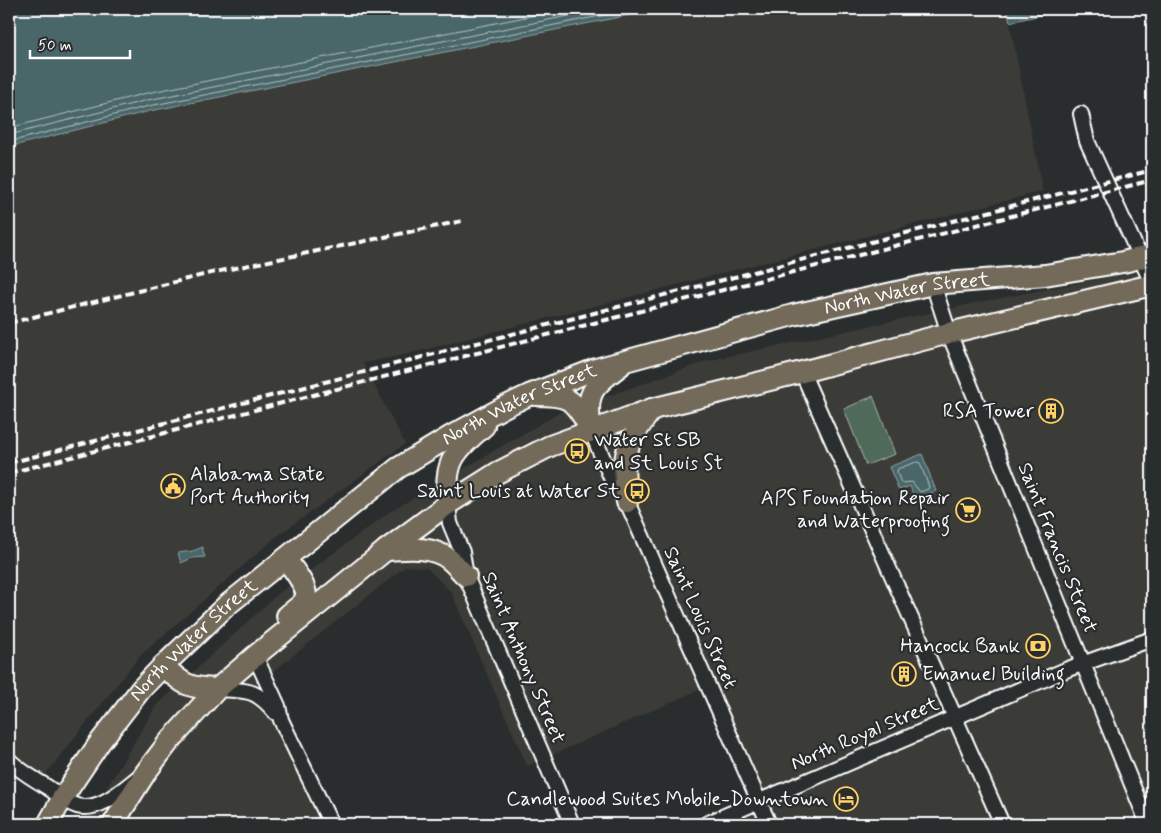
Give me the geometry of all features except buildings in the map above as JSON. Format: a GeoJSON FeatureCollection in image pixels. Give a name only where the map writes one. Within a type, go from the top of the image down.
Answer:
{"type":"FeatureCollection","features":[{"type":"Feature","properties":{"kind":"highway","name":"North Water Street"},"geometry":{"type":"LineString","coordinates":[[49,823],[100,742],[141,689],[226,606],[398,468],[506,406],[581,374],[630,358],[793,316],[933,284],[1045,275],[1147,256]]}},
{"type":"Feature","properties":{"kind":"highway","name":"North Water Street"},"geometry":{"type":"LineString","coordinates":[[113,824],[146,772],[168,743],[217,689],[386,550],[448,504],[497,473],[550,446],[652,409],[948,333],[1152,284]]}},
{"type":"Feature","properties":{"kind":"highway"},"geometry":{"type":"LineString","coordinates":[[591,430],[588,400],[595,386],[630,358]]}},
{"type":"Feature","properties":{"kind":"highway"},"geometry":{"type":"LineString","coordinates":[[529,395],[555,395],[567,398],[576,406],[591,430]]}},
{"type":"Feature","properties":{"kind":"highway"},"geometry":{"type":"LineString","coordinates":[[448,504],[446,476],[452,462],[466,442],[506,406]]}},
{"type":"Feature","properties":{"kind":"highway"},"geometry":{"type":"LineString","coordinates":[[627,502],[624,473],[625,454],[633,435],[652,409]]}},
{"type":"Feature","properties":{"kind":"highway"},"geometry":{"type":"LineString","coordinates":[[386,550],[421,550],[437,553],[449,559],[466,576]]}},
{"type":"Feature","properties":{"kind":"highway"},"geometry":{"type":"LineString","coordinates":[[255,656],[268,632],[301,604],[305,598],[304,586],[286,559]]}},
{"type":"Feature","properties":{"kind":"highway"},"geometry":{"type":"LineString","coordinates":[[163,666],[186,685],[194,688],[217,689]]}},
{"type":"Feature","properties":{"kind":"street"},"geometry":{"type":"LineString","coordinates":[[1081,114],[1087,141],[1147,256],[1152,284]]}},
{"type":"Feature","properties":{"kind":"street","name":"Saint Francis Street"},"geometry":{"type":"LineString","coordinates":[[933,284],[948,333],[1148,824]]}},
{"type":"Feature","properties":{"kind":"street"},"geometry":{"type":"LineString","coordinates":[[802,372],[1002,824]]}},
{"type":"Feature","properties":{"kind":"street","name":"Saint Louis Street"},"geometry":{"type":"LineString","coordinates":[[591,430],[615,487],[627,502],[768,824]]}},
{"type":"Feature","properties":{"kind":"street","name":"Saint Anthony Street"},"geometry":{"type":"LineString","coordinates":[[448,504],[450,523],[462,552],[466,576],[572,824]]}},
{"type":"Feature","properties":{"kind":"street","name":"North Royal Street"},"geometry":{"type":"LineString","coordinates":[[706,824],[1082,664],[1152,638]]}},
{"type":"Feature","properties":{"kind":"street"},"geometry":{"type":"LineString","coordinates":[[255,656],[278,706],[281,720],[331,824]]}},
{"type":"Feature","properties":{"kind":"street"},"geometry":{"type":"LineString","coordinates":[[217,689],[249,691],[260,696],[281,720]]}},
{"type":"Feature","properties":{"kind":"street"},"geometry":{"type":"LineString","coordinates":[[9,760],[22,773],[63,798],[77,806],[87,807],[110,798],[146,772]]}},
{"type":"Feature","properties":{"kind":"shaded area"},"geometry":{"type":"Polygon","coordinates":[[[660,9],[1007,9],[1043,191],[404,355],[363,363],[405,444],[276,537],[140,656],[45,775],[11,756],[9,751],[9,147],[150,111],[660,9]]]}},
{"type":"Feature","properties":{"kind":"shaded area"},"geometry":{"type":"Polygon","coordinates":[[[1152,270],[1152,824],[682,824],[747,796],[701,689],[527,766],[451,592],[427,568],[406,566],[270,674],[339,824],[85,824],[156,706],[279,593],[391,511],[559,413],[707,361],[975,303],[1152,270]]]}},
{"type":"Feature","properties":{"kind":"green space"},"geometry":{"type":"Polygon","coordinates":[[[873,396],[895,454],[866,465],[844,409],[873,396]]]}},
{"type":"Feature","properties":{"kind":"water"},"geometry":{"type":"Polygon","coordinates":[[[9,9],[660,9],[150,111],[9,147],[9,9]]]}},
{"type":"Feature","properties":{"kind":"water"},"geometry":{"type":"Polygon","coordinates":[[[1007,9],[1068,9],[1010,22],[1007,9]]]}},
{"type":"Feature","properties":{"kind":"water"},"geometry":{"type":"Polygon","coordinates":[[[922,454],[936,491],[915,499],[910,486],[899,490],[889,467],[922,454]]]}},
{"type":"Feature","properties":{"kind":"water"},"geometry":{"type":"Polygon","coordinates":[[[203,547],[205,557],[192,558],[181,563],[178,553],[193,551],[203,547]]]}},
{"type":"Feature","properties":{"kind":"railway"},"geometry":{"type":"LineString","coordinates":[[9,463],[1152,170]]}},
{"type":"Feature","properties":{"kind":"railway"},"geometry":{"type":"LineString","coordinates":[[9,473],[1152,180]]}},
{"type":"Feature","properties":{"kind":"railway"},"geometry":{"type":"LineString","coordinates":[[9,323],[211,273],[462,221]]}},
{"type":"Feature","properties":{"kind":"place","name":"RSA Tower"},"geometry":{"type":"Point","coordinates":[1051,411]}},
{"type":"Feature","properties":{"kind":"place","name":"Water St SB and St Louis St"},"geometry":{"type":"Point","coordinates":[577,451]}},
{"type":"Feature","properties":{"kind":"place","name":"Alabama State Port Authority"},"geometry":{"type":"Point","coordinates":[173,486]}},
{"type":"Feature","properties":{"kind":"place","name":"Saint Louis at Water St"},"geometry":{"type":"Point","coordinates":[637,491]}},
{"type":"Feature","properties":{"kind":"place","name":"APS Foundation Repair and Waterproofing"},"geometry":{"type":"Point","coordinates":[968,510]}},
{"type":"Feature","properties":{"kind":"place","name":"Hancock Bank"},"geometry":{"type":"Point","coordinates":[1038,646]}},
{"type":"Feature","properties":{"kind":"place","name":"Emanuel Building"},"geometry":{"type":"Point","coordinates":[904,674]}},
{"type":"Feature","properties":{"kind":"place","name":"Candlewood Suites Mobile-Downtown"},"geometry":{"type":"Point","coordinates":[846,799]}}]}
